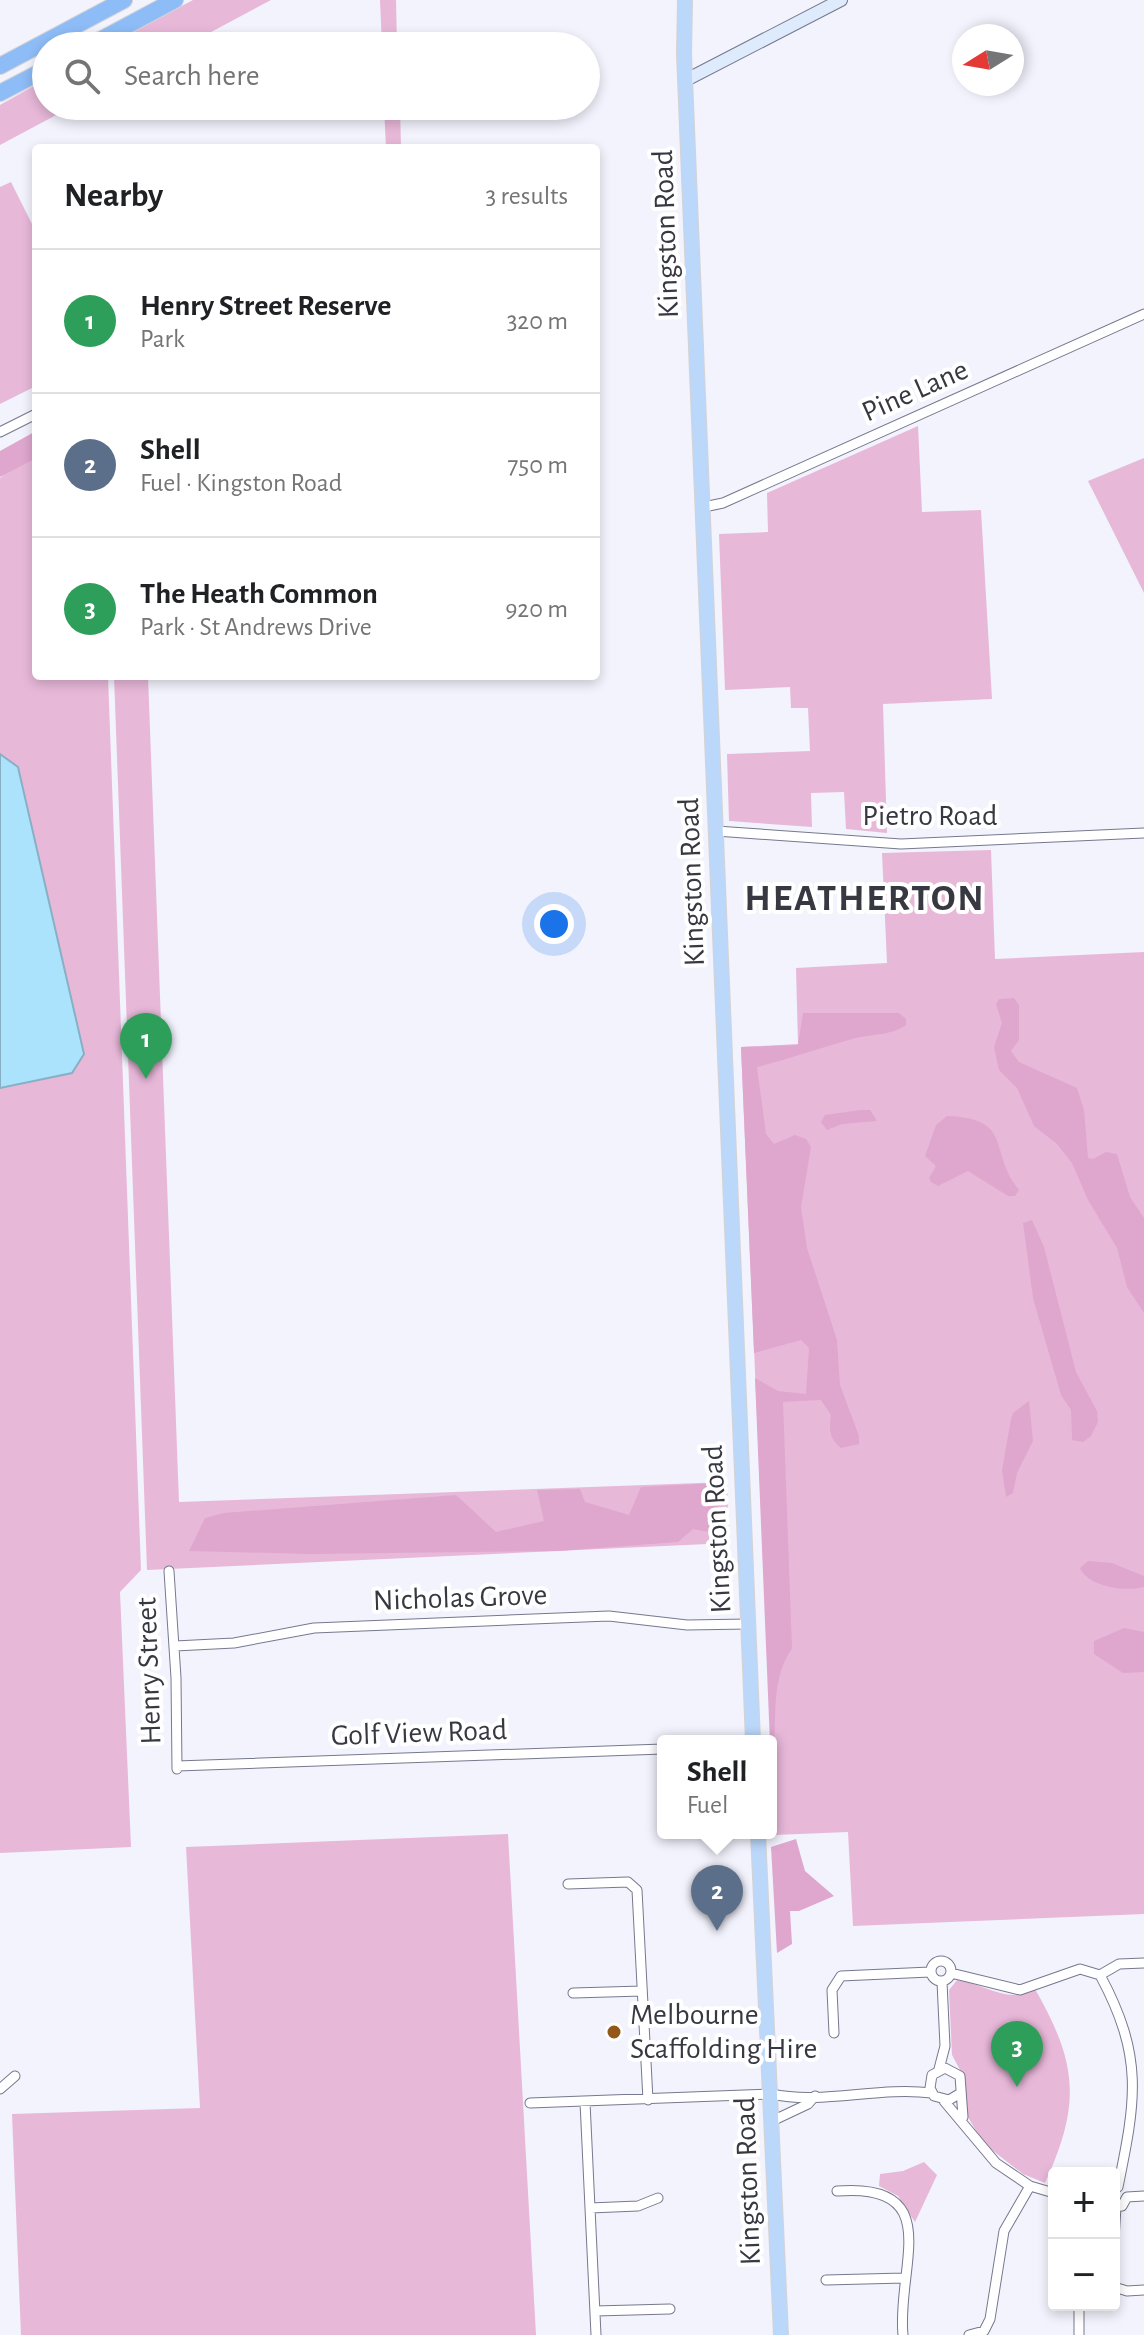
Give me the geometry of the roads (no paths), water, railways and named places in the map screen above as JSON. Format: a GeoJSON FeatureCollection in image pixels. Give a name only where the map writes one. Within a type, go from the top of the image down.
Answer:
{"type":"FeatureCollection","features":[{"type":"Feature","properties":{"kind":"highway"},"geometry":{"type":"LineString","coordinates":[[64,32],[124,0]]}},
{"type":"Feature","properties":{"kind":"highway"},"geometry":{"type":"LineString","coordinates":[[115,32],[175,0]]}},
{"type":"Feature","properties":{"kind":"highway"},"geometry":{"type":"LineString","coordinates":[[0,66],[32,49]]}},
{"type":"Feature","properties":{"kind":"highway"},"geometry":{"type":"LineString","coordinates":[[0,93],[32,76]]}},
{"type":"Feature","properties":{"kind":"main road","name":"Kingston Road"},"geometry":{"type":"LineString","coordinates":[[682,0],[753,1735]]}},
{"type":"Feature","properties":{"kind":"main road"},"geometry":{"type":"LineString","coordinates":[[686,80],[841,0]]}},
{"type":"Feature","properties":{"kind":"main road","name":"Kingston Road"},"geometry":{"type":"LineString","coordinates":[[758,1839],[781,2335]]}},
{"type":"Feature","properties":{"kind":"street","name":"Pine Lane"},"geometry":{"type":"LineString","coordinates":[[704,507],[723,503],[1144,314]]}},
{"type":"Feature","properties":{"kind":"street"},"geometry":{"type":"LineString","coordinates":[[0,432],[32,416]]}},
{"type":"Feature","properties":{"kind":"street","name":"Pietro Road"},"geometry":{"type":"LineString","coordinates":[[716,831],[901,844],[1144,833]]}},
{"type":"Feature","properties":{"kind":"street","name":"Henry Street"},"geometry":{"type":"LineString","coordinates":[[169,1571],[175,1646],[177,1768]]}},
{"type":"Feature","properties":{"kind":"street","name":"Nicholas Grove"},"geometry":{"type":"LineString","coordinates":[[175,1646],[234,1643],[314,1628],[609,1616],[687,1625],[748,1624]]}},
{"type":"Feature","properties":{"kind":"street","name":"Golf View Road"},"geometry":{"type":"LineString","coordinates":[[177,1768],[657,1749]]}},
{"type":"Feature","properties":{"kind":"street"},"geometry":{"type":"LineString","coordinates":[[568,1884],[624,1882],[634,1885],[638,1894],[648,2100]]}},
{"type":"Feature","properties":{"kind":"street"},"geometry":{"type":"LineString","coordinates":[[930,1972],[935,1963],[942,1961],[951,1973]]}},
{"type":"Feature","properties":{"kind":"street"},"geometry":{"type":"LineString","coordinates":[[1100,1975],[1119,1964],[1144,1963]]}},
{"type":"Feature","properties":{"kind":"street"},"geometry":{"type":"LineString","coordinates":[[951,1973],[1020,1990],[1080,1969],[1100,1975],[1117,2005],[1129,2038],[1135,2078],[1134,2114],[1120,2171]]}},
{"type":"Feature","properties":{"kind":"street"},"geometry":{"type":"LineString","coordinates":[[930,1972],[933,1979],[942,1982]]}},
{"type":"Feature","properties":{"kind":"street"},"geometry":{"type":"LineString","coordinates":[[834,2033],[832,1990],[841,1976],[930,1972]]}},
{"type":"Feature","properties":{"kind":"street"},"geometry":{"type":"LineString","coordinates":[[951,1973],[942,1982],[945,2046],[951,2069],[961,2079],[959,2094],[966,2128]]}},
{"type":"Feature","properties":{"kind":"street"},"geometry":{"type":"LineString","coordinates":[[573,1993],[642,1991]]}},
{"type":"Feature","properties":{"kind":"street"},"geometry":{"type":"LineString","coordinates":[[898,2090],[930,2080],[939,2069],[945,2046]]}},
{"type":"Feature","properties":{"kind":"street"},"geometry":{"type":"LineString","coordinates":[[939,2069],[951,2069]]}},
{"type":"Feature","properties":{"kind":"street"},"geometry":{"type":"LineString","coordinates":[[0,2089],[15,2076]]}},
{"type":"Feature","properties":{"kind":"street"},"geometry":{"type":"LineString","coordinates":[[930,2080],[932,2093]]}},
{"type":"Feature","properties":{"kind":"street"},"geometry":{"type":"LineString","coordinates":[[530,2103],[771,2094],[815,2096],[898,2090],[932,2093],[944,2101],[996,2163],[1030,2186],[1048,2191]]}},
{"type":"Feature","properties":{"kind":"street"},"geometry":{"type":"LineString","coordinates":[[944,2101],[959,2094]]}},
{"type":"Feature","properties":{"kind":"street"},"geometry":{"type":"LineString","coordinates":[[772,2121],[808,2104],[815,2096]]}},
{"type":"Feature","properties":{"kind":"street"},"geometry":{"type":"LineString","coordinates":[[585,2102],[596,2335]]}},
{"type":"Feature","properties":{"kind":"street"},"geometry":{"type":"LineString","coordinates":[[969,2335],[984,2331],[990,2319],[1004,2231],[1030,2186]]}},
{"type":"Feature","properties":{"kind":"street"},"geometry":{"type":"LineString","coordinates":[[837,2191],[878,2190],[897,2203],[908,2222],[911,2244],[904,2278],[903,2335]]}},
{"type":"Feature","properties":{"kind":"street"},"geometry":{"type":"LineString","coordinates":[[1120,2191],[1127,2197],[1144,2196]]}},
{"type":"Feature","properties":{"kind":"street"},"geometry":{"type":"LineString","coordinates":[[1120,2205],[1127,2197]]}},
{"type":"Feature","properties":{"kind":"street"},"geometry":{"type":"LineString","coordinates":[[590,2208],[638,2206],[658,2198]]}},
{"type":"Feature","properties":{"kind":"street"},"geometry":{"type":"LineString","coordinates":[[826,2280],[904,2278]]}},
{"type":"Feature","properties":{"kind":"street"},"geometry":{"type":"LineString","coordinates":[[1120,2289],[1144,2290]]}},
{"type":"Feature","properties":{"kind":"street"},"geometry":{"type":"LineString","coordinates":[[595,2311],[670,2309]]}},
{"type":"Feature","properties":{"kind":"street"},"geometry":{"type":"LineString","coordinates":[[1079,2311],[1079,2335]]}},
{"type":"Feature","properties":{"kind":"water"},"geometry":{"type":"Polygon","coordinates":[[[0,754],[18,767],[84,1054],[72,1073],[0,1088],[0,754]]]}},
{"type":"Feature","properties":{"kind":"place","name":"Henry Street Reserve"},"geometry":{"type":"Point","coordinates":[146,1079]}},
{"type":"Feature","properties":{"kind":"place","name":"Shell"},"geometry":{"type":"Point","coordinates":[717,1931]}},
{"type":"Feature","properties":{"kind":"place","name":"Melbourne Scaffolding Hire"},"geometry":{"type":"Point","coordinates":[614,2032]}},
{"type":"Feature","properties":{"kind":"place","name":"The Heath Common"},"geometry":{"type":"Point","coordinates":[1017,2087]}},
{"type":"Feature","properties":{"kind":"district","name":"HEATHERTON"},"geometry":{"type":"Point","coordinates":[865,899]}}]}
